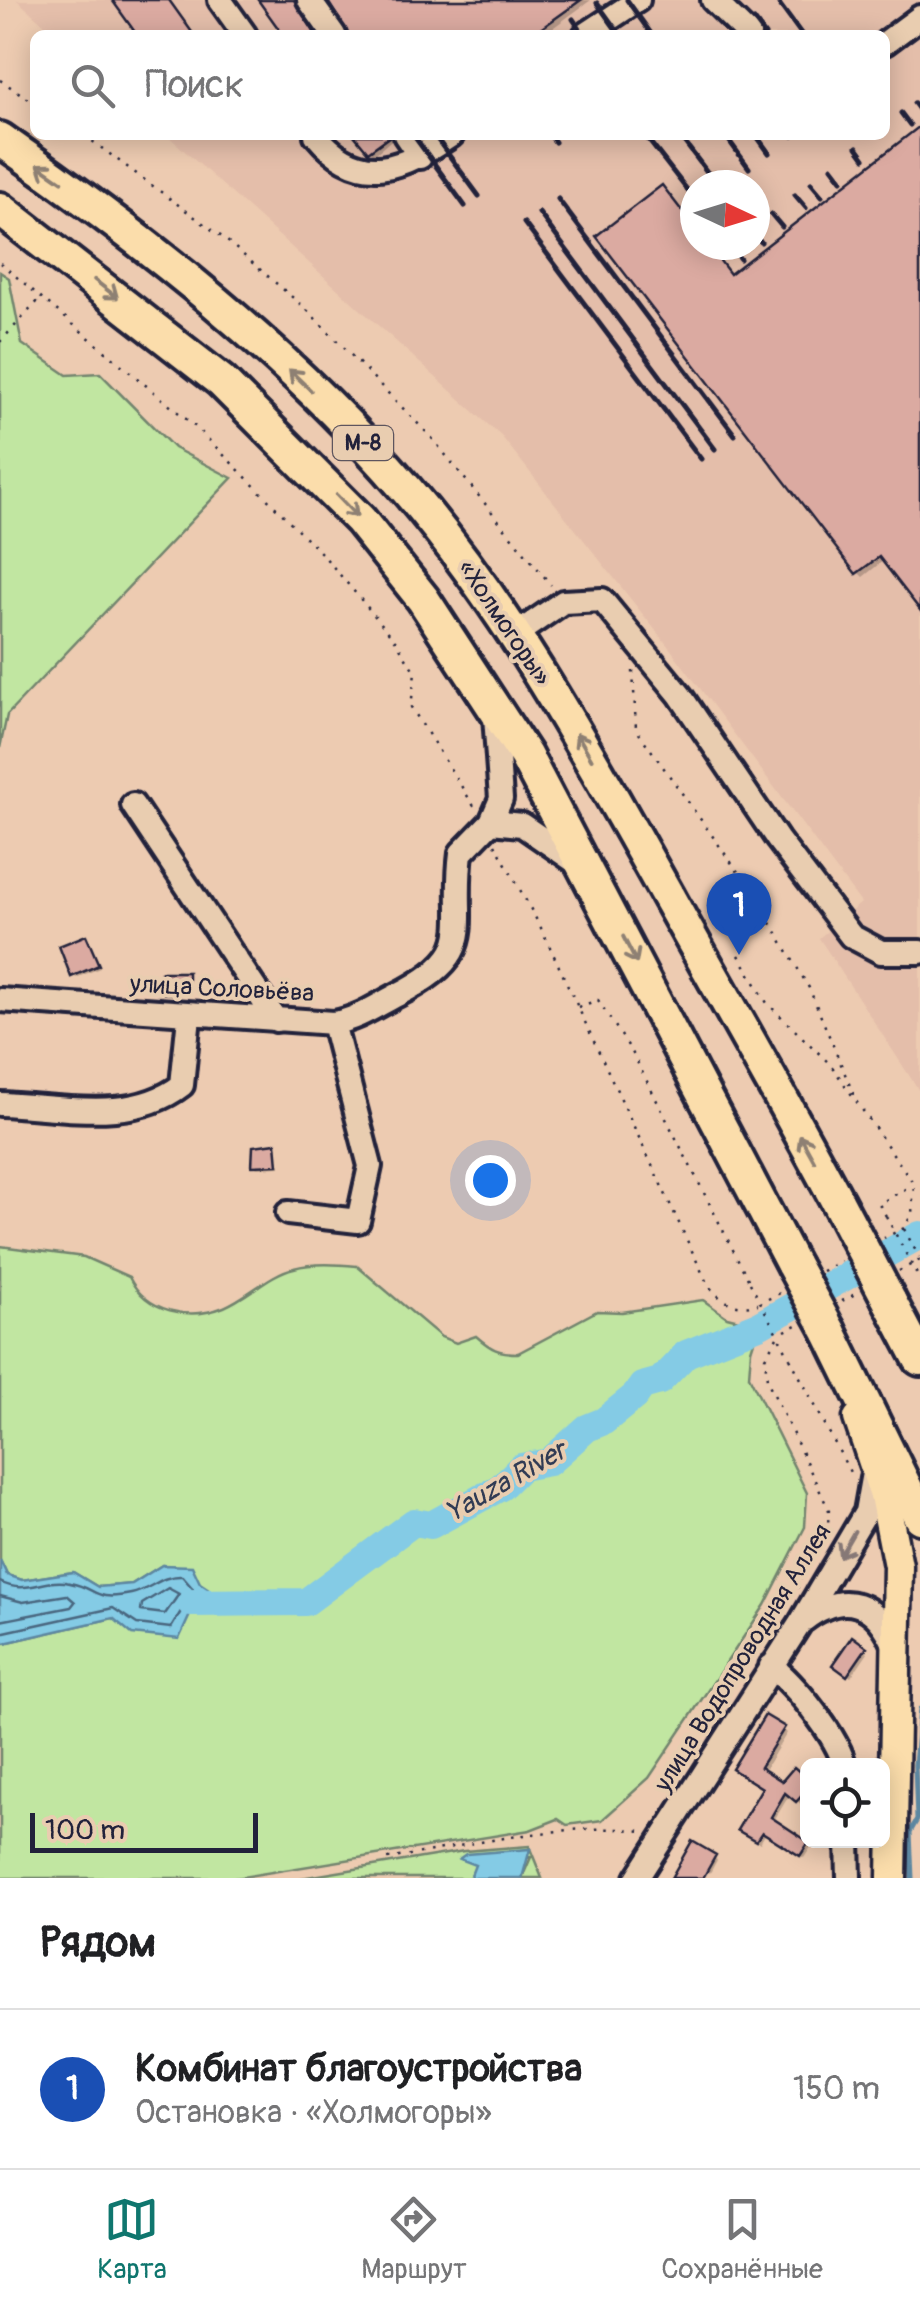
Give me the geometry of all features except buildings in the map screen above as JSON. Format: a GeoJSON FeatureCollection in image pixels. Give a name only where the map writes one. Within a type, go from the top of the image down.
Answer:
{"type":"FeatureCollection","features":[{"type":"Feature","properties":{"kind":"highway","name":"«Холмогоры»"},"geometry":{"type":"LineString","coordinates":[[0,139],[92,203],[174,268],[334,412],[406,488],[515,635],[582,740],[859,1244]]}},
{"type":"Feature","properties":{"kind":"highway","name":"М-8"},"geometry":{"type":"LineString","coordinates":[[0,209],[221,381],[297,454],[381,546],[493,703],[590,873],[823,1319],[920,1517]]}},
{"type":"Feature","properties":{"kind":"highway","name":"М-8"},"geometry":{"type":"LineString","coordinates":[[859,1244],[920,1358]]}},
{"type":"Feature","properties":{"kind":"main road"},"geometry":{"type":"LineString","coordinates":[[823,1319],[873,1460],[895,1548],[892,1878]]}},
{"type":"Feature","properties":{"kind":"street"},"geometry":{"type":"LineString","coordinates":[[220,0],[241,30]]}},
{"type":"Feature","properties":{"kind":"street"},"geometry":{"type":"LineString","coordinates":[[310,0],[331,30]]}},
{"type":"Feature","properties":{"kind":"street"},"geometry":{"type":"LineString","coordinates":[[593,30],[638,0]]}},
{"type":"Feature","properties":{"kind":"street"},"geometry":{"type":"LineString","coordinates":[[714,0],[744,30]]}},
{"type":"Feature","properties":{"kind":"street"},"geometry":{"type":"LineString","coordinates":[[890,40],[920,17]]}},
{"type":"Feature","properties":{"kind":"street"},"geometry":{"type":"LineString","coordinates":[[320,140],[332,153],[358,165],[389,168],[420,156],[444,140]]}},
{"type":"Feature","properties":{"kind":"street"},"geometry":{"type":"LineString","coordinates":[[409,140],[420,156]]}},
{"type":"Feature","properties":{"kind":"street"},"geometry":{"type":"LineString","coordinates":[[515,635],[564,602],[602,600],[680,695],[778,840],[851,936],[881,952],[920,952]]}},
{"type":"Feature","properties":{"kind":"street","name":"улица Соловьёва"},"geometry":{"type":"LineString","coordinates":[[0,1000],[332,1023],[347,1021],[413,987],[450,958],[462,914],[462,852],[488,824],[503,780],[493,703]]}},
{"type":"Feature","properties":{"kind":"street"},"geometry":{"type":"LineString","coordinates":[[134,805],[276,1020]]}},
{"type":"Feature","properties":{"kind":"street"},"geometry":{"type":"LineString","coordinates":[[488,824],[522,824],[590,873]]}},
{"type":"Feature","properties":{"kind":"street"},"geometry":{"type":"LineString","coordinates":[[0,1104],[137,1109],[162,1100],[182,1085],[190,1016]]}},
{"type":"Feature","properties":{"kind":"street"},"geometry":{"type":"LineString","coordinates":[[288,1213],[358,1221],[370,1166],[332,1023]]}},
{"type":"Feature","properties":{"kind":"street"},"geometry":{"type":"LineString","coordinates":[[882,1288],[920,1327]]}},
{"type":"Feature","properties":{"kind":"street","name":"улица Водопроводная Аллея"},"geometry":{"type":"LineString","coordinates":[[637,1878],[771,1666],[795,1609],[866,1512],[872,1498],[873,1460]]}},
{"type":"Feature","properties":{"kind":"street"},"geometry":{"type":"LineString","coordinates":[[795,1609],[834,1604],[862,1606],[886,1624],[897,1652]]}},
{"type":"Feature","properties":{"kind":"street"},"geometry":{"type":"LineString","coordinates":[[771,1666],[802,1699],[842,1758]]}},
{"type":"Feature","properties":{"kind":"street"},"geometry":{"type":"LineString","coordinates":[[848,1848],[849,1878]]}},
{"type":"Feature","properties":{"kind":"path"},"geometry":{"type":"LineString","coordinates":[[0,80],[30,100]]}},
{"type":"Feature","properties":{"kind":"path"},"geometry":{"type":"LineString","coordinates":[[91,140],[226,240],[307,310],[431,437],[535,570],[548,585],[556,585]]}},
{"type":"Feature","properties":{"kind":"path"},"geometry":{"type":"LineString","coordinates":[[0,263],[198,428],[324,556],[372,612],[415,672],[411,707],[488,824],[517,880],[707,1283],[724,1301],[743,1306],[758,1304]]}},
{"type":"Feature","properties":{"kind":"path"},"geometry":{"type":"LineString","coordinates":[[0,342],[40,298]]}},
{"type":"Feature","properties":{"kind":"path"},"geometry":{"type":"LineString","coordinates":[[633,672],[636,729],[765,912],[809,988],[856,1100]]}},
{"type":"Feature","properties":{"kind":"path"},"geometry":{"type":"LineString","coordinates":[[739,955],[767,1003],[831,1065],[914,1184],[914,1205],[904,1228],[859,1244],[799,1276],[768,1300]]}},
{"type":"Feature","properties":{"kind":"path"},"geometry":{"type":"LineString","coordinates":[[576,1007],[598,1000],[632,1052],[855,1485]]}},
{"type":"Feature","properties":{"kind":"path"},"geometry":{"type":"LineString","coordinates":[[914,1184],[879,1204],[920,1280]]}},
{"type":"Feature","properties":{"kind":"path"},"geometry":{"type":"LineString","coordinates":[[785,1332],[823,1319],[882,1288],[920,1259],[904,1228]]}},
{"type":"Feature","properties":{"kind":"path"},"geometry":{"type":"LineString","coordinates":[[777,1337],[764,1357],[766,1380],[820,1484],[829,1518],[795,1609]]}},
{"type":"Feature","properties":{"kind":"path"},"geometry":{"type":"LineString","coordinates":[[795,1609],[812,1573]]}},
{"type":"Feature","properties":{"kind":"path"},"geometry":{"type":"LineString","coordinates":[[388,1859],[594,1830],[650,1832],[662,1839]]}},
{"type":"Feature","properties":{"kind":"shaded area"},"geometry":{"type":"Polygon","coordinates":[[[17,0],[920,0],[920,1092],[819,938],[861,903],[672,651],[502,437],[173,140],[890,140],[890,30],[50,30],[17,0]]]}},
{"type":"Feature","properties":{"kind":"green space"},"geometry":{"type":"Polygon","coordinates":[[[0,272],[9,278],[22,344],[67,375],[100,373],[174,448],[232,478],[7,715],[0,748],[0,272]]]}},
{"type":"Feature","properties":{"kind":"green space"},"geometry":{"type":"Polygon","coordinates":[[[0,1246],[84,1257],[129,1277],[157,1306],[183,1313],[224,1307],[294,1268],[317,1264],[357,1266],[441,1337],[456,1343],[476,1336],[495,1349],[511,1353],[518,1353],[597,1311],[622,1312],[703,1300],[727,1317],[759,1325],[751,1350],[749,1376],[807,1493],[805,1527],[765,1605],[649,1778],[602,1820],[567,1825],[558,1819],[530,1830],[236,1878],[0,1878],[0,1644],[113,1618],[213,1612],[162,1565],[132,1584],[98,1587],[73,1572],[22,1580],[7,1575],[0,1560],[0,1246]]]}},
{"type":"Feature","properties":{"kind":"green space"},"geometry":{"type":"Polygon","coordinates":[[[529,1846],[542,1878],[522,1878],[531,1857],[476,1865],[470,1878],[301,1878],[464,1851],[529,1846]]]}},
{"type":"Feature","properties":{"kind":"water"},"geometry":{"type":"Polygon","coordinates":[[[0,1560],[7,1575],[22,1580],[73,1572],[98,1587],[132,1584],[162,1565],[192,1566],[200,1583],[227,1601],[213,1612],[190,1615],[179,1639],[132,1634],[113,1618],[0,1644],[0,1560]]]}},
{"type":"Feature","properties":{"kind":"water"},"geometry":{"type":"Polygon","coordinates":[[[530,1849],[522,1878],[470,1878],[475,1865],[459,1859],[466,1854],[530,1849]]]}},
{"type":"Feature","properties":{"kind":"waterway","name":"Yauza River"},"geometry":{"type":"LineString","coordinates":[[191,1603],[306,1602],[414,1522],[431,1525],[501,1487],[521,1467],[549,1462],[587,1428],[604,1421],[635,1396],[642,1386],[660,1381],[686,1354],[759,1325],[920,1235]]}},
{"type":"Feature","properties":{"kind":"waterway"},"geometry":{"type":"LineString","coordinates":[[912,1878],[910,1832],[917,1820],[915,1765],[920,1709]]}},
{"type":"Feature","properties":{"kind":"railway"},"geometry":{"type":"LineString","coordinates":[[627,0],[648,30]]}},
{"type":"Feature","properties":{"kind":"railway"},"geometry":{"type":"LineString","coordinates":[[597,3],[616,30]]}},
{"type":"Feature","properties":{"kind":"railway"},"geometry":{"type":"LineString","coordinates":[[780,5],[798,30]]}},
{"type":"Feature","properties":{"kind":"railway"},"geometry":{"type":"LineString","coordinates":[[573,19],[581,30]]}},
{"type":"Feature","properties":{"kind":"railway"},"geometry":{"type":"LineString","coordinates":[[754,20],[761,30]]}},
{"type":"Feature","properties":{"kind":"railway"},"geometry":{"type":"LineString","coordinates":[[914,103],[920,111]]}},
{"type":"Feature","properties":{"kind":"railway"},"geometry":{"type":"LineString","coordinates":[[901,113],[910,125]]}},
{"type":"Feature","properties":{"kind":"railway"},"geometry":{"type":"LineString","coordinates":[[417,140],[465,206]]}},
{"type":"Feature","properties":{"kind":"railway"},"geometry":{"type":"LineString","coordinates":[[438,140],[479,196]]}},
{"type":"Feature","properties":{"kind":"railway"},"geometry":{"type":"LineString","coordinates":[[648,140],[680,181]]}},
{"type":"Feature","properties":{"kind":"railway"},"geometry":{"type":"LineString","coordinates":[[683,140],[706,170]]}},
{"type":"Feature","properties":{"kind":"railway"},"geometry":{"type":"LineString","coordinates":[[729,140],[749,168]]}},
{"type":"Feature","properties":{"kind":"railway"},"geometry":{"type":"LineString","coordinates":[[760,140],[769,153]]}},
{"type":"Feature","properties":{"kind":"railway"},"geometry":{"type":"LineString","coordinates":[[857,147],[865,158]]}},
{"type":"Feature","properties":{"kind":"railway"},"geometry":{"type":"LineString","coordinates":[[832,167],[842,180]]}},
{"type":"Feature","properties":{"kind":"railway"},"geometry":{"type":"LineString","coordinates":[[811,183],[822,196]]}},
{"type":"Feature","properties":{"kind":"railway"},"geometry":{"type":"LineString","coordinates":[[795,195],[806,208]]}},
{"type":"Feature","properties":{"kind":"railway"},"geometry":{"type":"LineString","coordinates":[[558,199],[735,435]]}},
{"type":"Feature","properties":{"kind":"railway"},"geometry":{"type":"LineString","coordinates":[[539,213],[715,449]]}},
{"type":"Feature","properties":{"kind":"railway"},"geometry":{"type":"LineString","coordinates":[[771,214],[782,227]]}},
{"type":"Feature","properties":{"kind":"railway"},"geometry":{"type":"LineString","coordinates":[[524,223],[701,459]]}},
{"type":"Feature","properties":{"kind":"place","name":"Комбинат благоустройства"},"geometry":{"type":"Point","coordinates":[739,955]}}]}
